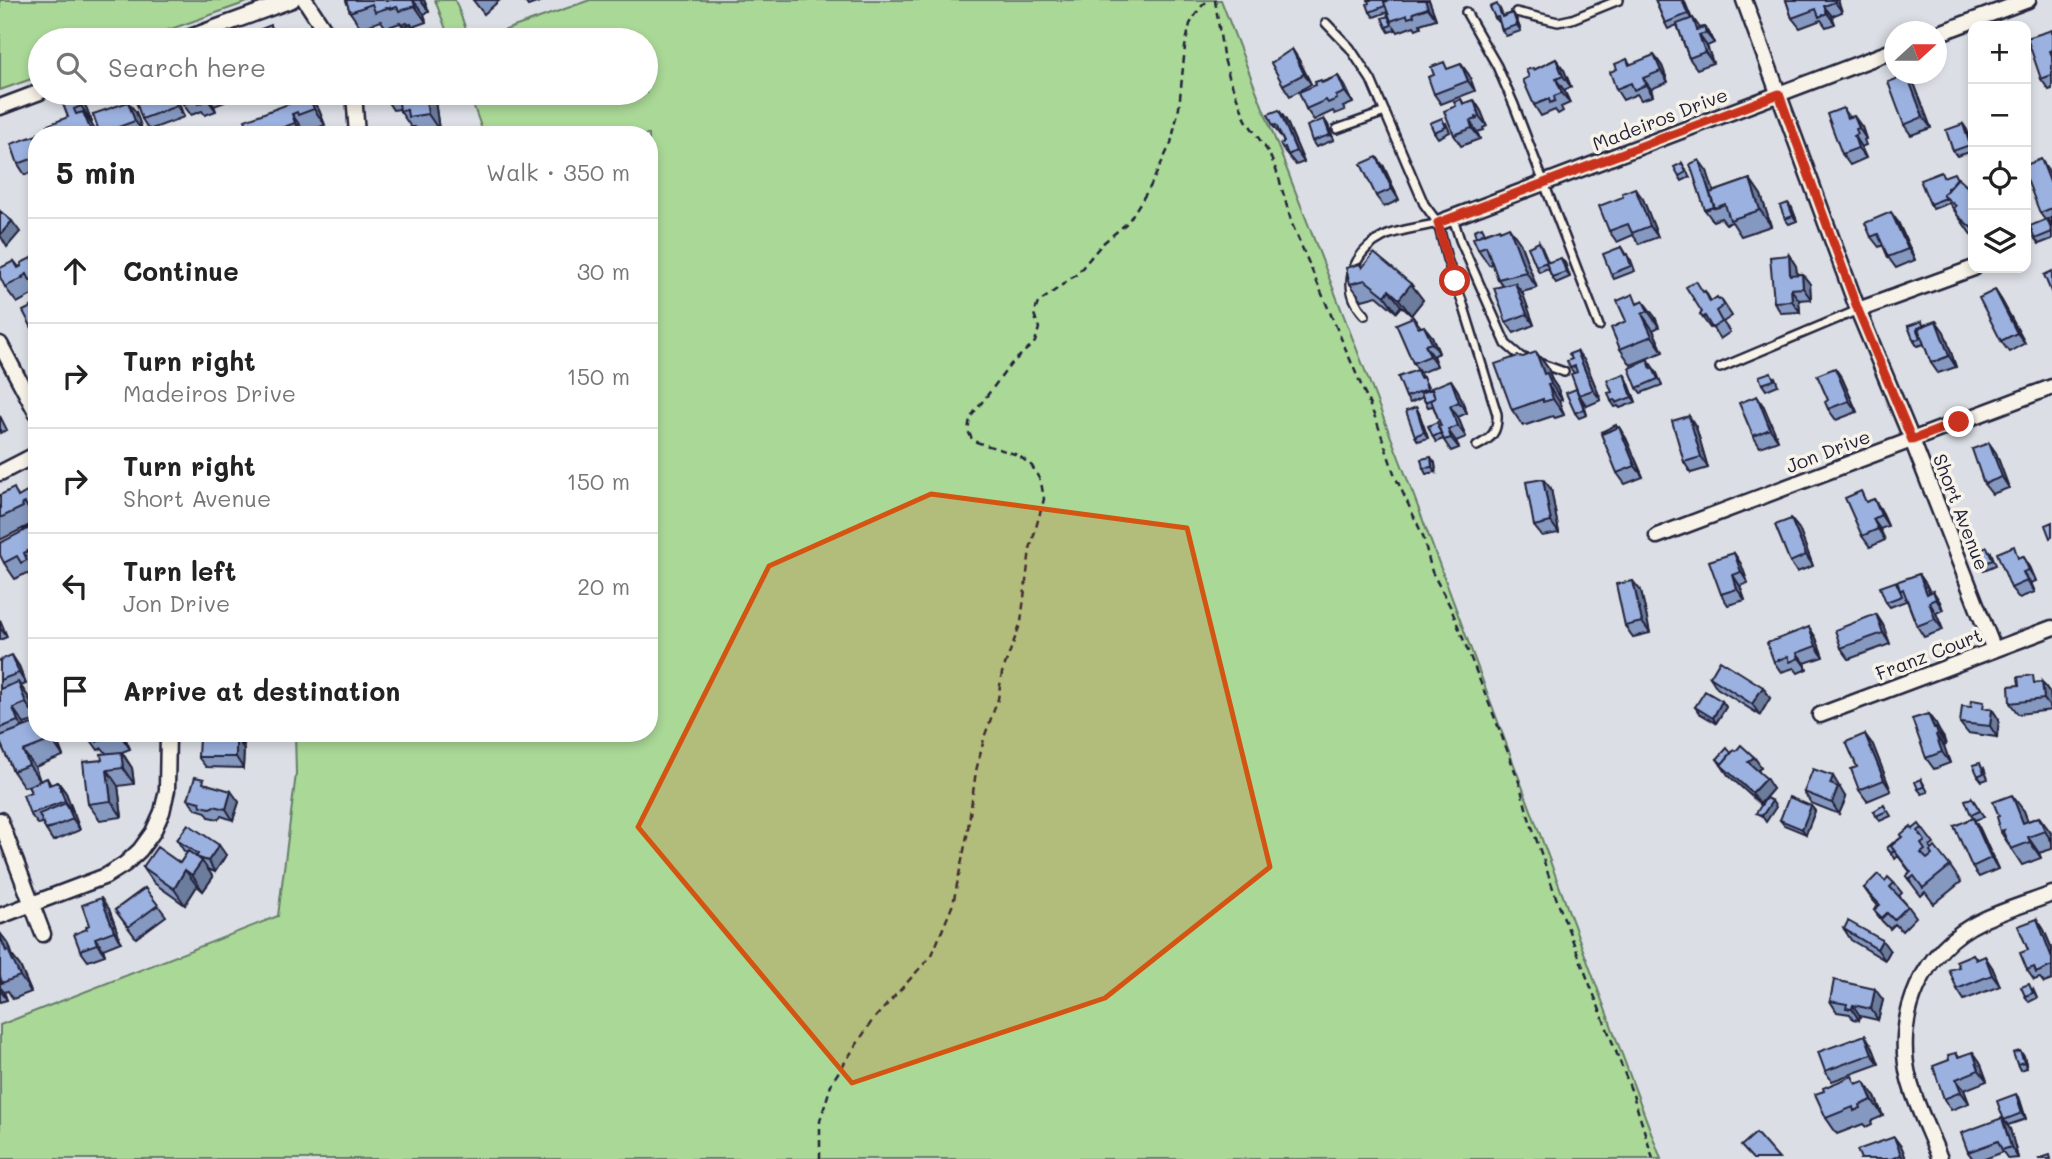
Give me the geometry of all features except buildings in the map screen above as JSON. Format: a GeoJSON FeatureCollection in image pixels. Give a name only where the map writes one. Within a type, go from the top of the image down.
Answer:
{"type":"FeatureCollection","features":[{"type":"Feature","properties":{"kind":"street"},"geometry":{"type":"LineString","coordinates":[[215,28],[292,0]]}},
{"type":"Feature","properties":{"kind":"street"},"geometry":{"type":"LineString","coordinates":[[305,0],[323,28]]}},
{"type":"Feature","properties":{"kind":"street","name":"Short Avenue"},"geometry":{"type":"LineString","coordinates":[[1744,0],[1858,310],[1994,650]]}},
{"type":"Feature","properties":{"kind":"street"},"geometry":{"type":"LineString","coordinates":[[1947,30],[2028,0]]}},
{"type":"Feature","properties":{"kind":"street","name":"Madeiros Drive"},"geometry":{"type":"LineString","coordinates":[[1438,223],[1884,54]]}},
{"type":"Feature","properties":{"kind":"street"},"geometry":{"type":"LineString","coordinates":[[0,107],[28,96]]}},
{"type":"Feature","properties":{"kind":"street"},"geometry":{"type":"LineString","coordinates":[[355,105],[356,126]]}},
{"type":"Feature","properties":{"kind":"street"},"geometry":{"type":"LineString","coordinates":[[1858,310],[1968,270]]}},
{"type":"Feature","properties":{"kind":"street"},"geometry":{"type":"LineString","coordinates":[[0,344],[28,397]]}},
{"type":"Feature","properties":{"kind":"street","name":"Jon Drive"},"geometry":{"type":"LineString","coordinates":[[1657,536],[2052,387]]}},
{"type":"Feature","properties":{"kind":"street"},"geometry":{"type":"LineString","coordinates":[[0,473],[28,459]]}},
{"type":"Feature","properties":{"kind":"street","name":"Franz Court"},"geometry":{"type":"LineString","coordinates":[[1820,715],[2052,628]]}},
{"type":"Feature","properties":{"kind":"street"},"geometry":{"type":"LineString","coordinates":[[0,916],[106,876],[140,850],[153,832],[162,812],[167,790],[168,742]]}},
{"type":"Feature","properties":{"kind":"street"},"geometry":{"type":"LineString","coordinates":[[0,820],[43,934]]}},
{"type":"Feature","properties":{"kind":"street"},"geometry":{"type":"LineString","coordinates":[[1940,1159],[1913,1092],[1905,1056],[1905,1032],[1916,988],[1942,949],[1960,933],[1981,921],[2052,894]]}},
{"type":"Feature","properties":{"kind":"lane"},"geometry":{"type":"LineString","coordinates":[[1516,12],[1558,22],[1619,0]]}},
{"type":"Feature","properties":{"kind":"lane"},"geometry":{"type":"LineString","coordinates":[[1466,12],[1497,66],[1514,105],[1599,326]]}},
{"type":"Feature","properties":{"kind":"lane"},"geometry":{"type":"LineString","coordinates":[[1326,23],[1361,64],[1385,112],[1424,204],[1438,223],[1497,414],[1498,425],[1493,434],[1476,446]]}},
{"type":"Feature","properties":{"kind":"lane"},"geometry":{"type":"LineString","coordinates":[[1337,129],[1385,112]]}},
{"type":"Feature","properties":{"kind":"lane"},"geometry":{"type":"LineString","coordinates":[[1453,218],[1506,344],[1521,357],[1564,372]]}},
{"type":"Feature","properties":{"kind":"lane"},"geometry":{"type":"LineString","coordinates":[[1365,315],[1355,305],[1350,282],[1354,266],[1362,254],[1382,237],[1438,223]]}},
{"type":"Feature","properties":{"kind":"lane"},"geometry":{"type":"LineString","coordinates":[[1720,368],[1858,310]]}},
{"type":"Feature","properties":{"kind":"path"},"geometry":{"type":"LineString","coordinates":[[820,1159],[820,1121],[832,1082],[872,1021],[932,955],[953,904],[967,836],[976,771],[998,699],[1002,673],[1021,622],[1030,548],[1044,499],[1041,482],[1032,466],[1018,455],[973,441],[968,431],[970,418],[1011,363],[1035,341],[1039,328],[1034,314],[1038,303],[1077,274],[1102,244],[1128,222],[1150,187],[1171,143],[1179,108],[1189,24],[1208,0]]}},
{"type":"Feature","properties":{"kind":"path"},"geometry":{"type":"LineString","coordinates":[[1215,0],[1223,55],[1230,80],[1246,120],[1269,153],[1292,224],[1377,422],[1395,476],[1423,536],[1432,572],[1450,606],[1500,731],[1558,903],[1633,1095],[1653,1159]]}},
{"type":"Feature","properties":{"kind":"highlighted area"},"geometry":{"type":"Polygon","coordinates":[[[931,494],[1187,528],[1270,867],[1105,998],[852,1083],[638,827],[769,566],[931,494]]]}},
{"type":"Feature","properties":{"kind":"green space"},"geometry":{"type":"Polygon","coordinates":[[[0,0],[253,0],[174,28],[28,28],[28,80],[0,90],[0,0]]]}},
{"type":"Feature","properties":{"kind":"green space"},"geometry":{"type":"Polygon","coordinates":[[[435,0],[455,0],[466,28],[446,28],[435,0]]]}},
{"type":"Feature","properties":{"kind":"green space"},"geometry":{"type":"Polygon","coordinates":[[[590,0],[1221,0],[1415,499],[1661,1159],[0,1159],[0,1025],[278,916],[296,774],[295,742],[658,742],[658,126],[481,126],[473,105],[658,105],[658,28],[511,28],[590,0]]]}},
{"type":"Feature","properties":{"kind":"route"},"geometry":{"type":"LineString","coordinates":[[1455,281],[1438,223],[1779,94],[1858,310],[1912,440],[1959,422]]}}]}
